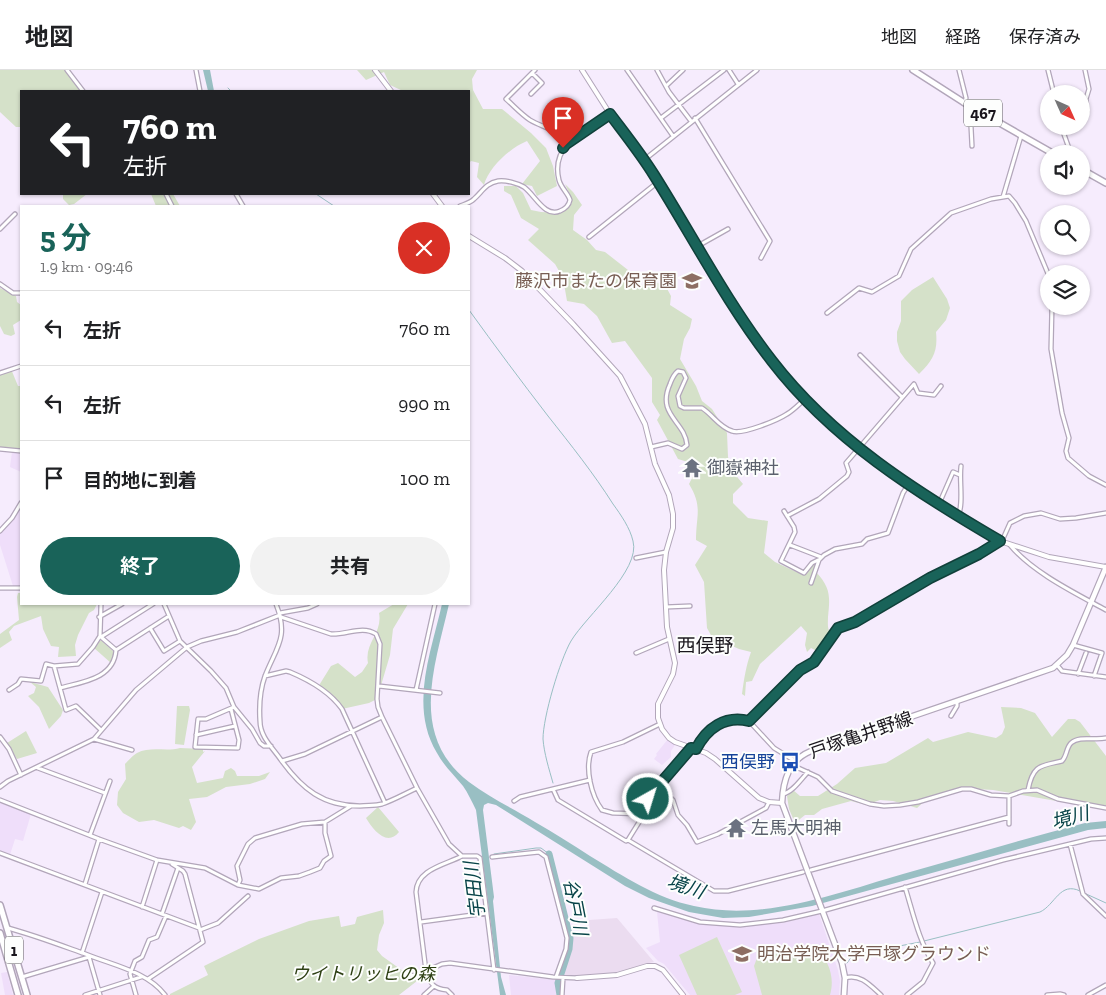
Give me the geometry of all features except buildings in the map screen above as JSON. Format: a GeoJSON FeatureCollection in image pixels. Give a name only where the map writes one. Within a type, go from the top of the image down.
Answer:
{"type":"FeatureCollection","features":[{"type":"Feature","properties":{"kind":"highway","name":"467"},"geometry":{"type":"LineString","coordinates":[[913,70],[968,105],[1040,146]]}},
{"type":"Feature","properties":{"kind":"highway"},"geometry":{"type":"LineString","coordinates":[[1090,174],[1106,183]]}},
{"type":"Feature","properties":{"kind":"highway","name":"1"},"geometry":{"type":"LineString","coordinates":[[0,905],[28,995]]}},
{"type":"Feature","properties":{"kind":"highway","name":"1"},"geometry":{"type":"LineString","coordinates":[[0,933],[18,995]]}},
{"type":"Feature","properties":{"kind":"main road","name":"戸塚亀井野線"},"geometry":{"type":"LineString","coordinates":[[844,995],[846,978],[842,963],[782,803],[785,781],[794,763],[811,751],[1042,673],[1057,665],[1073,645],[1106,567]]}},
{"type":"Feature","properties":{"kind":"street"},"geometry":{"type":"LineString","coordinates":[[67,70],[83,90]]}},
{"type":"Feature","properties":{"kind":"street"},"geometry":{"type":"LineString","coordinates":[[196,70],[200,90]]}},
{"type":"Feature","properties":{"kind":"street"},"geometry":{"type":"LineString","coordinates":[[375,70],[390,90]]}},
{"type":"Feature","properties":{"kind":"street"},"geometry":{"type":"LineString","coordinates":[[582,70],[610,114],[644,160],[696,247],[771,361],[805,399],[857,448],[908,485],[1001,541],[1049,557],[1106,567]]}},
{"type":"Feature","properties":{"kind":"street"},"geometry":{"type":"LineString","coordinates":[[627,70],[673,136]]}},
{"type":"Feature","properties":{"kind":"street"},"geometry":{"type":"LineString","coordinates":[[658,70],[678,104],[693,119],[770,241],[761,258]]}},
{"type":"Feature","properties":{"kind":"street"},"geometry":{"type":"LineString","coordinates":[[666,86],[683,70]]}},
{"type":"Feature","properties":{"kind":"street"},"geometry":{"type":"LineString","coordinates":[[661,118],[724,70]]}},
{"type":"Feature","properties":{"kind":"street"},"geometry":{"type":"LineString","coordinates":[[729,70],[738,84]]}},
{"type":"Feature","properties":{"kind":"street"},"geometry":{"type":"LineString","coordinates":[[644,160],[693,119],[758,70]]}},
{"type":"Feature","properties":{"kind":"street"},"geometry":{"type":"LineString","coordinates":[[959,70],[968,105],[972,146]]}},
{"type":"Feature","properties":{"kind":"street"},"geometry":{"type":"LineString","coordinates":[[1048,70],[1052,85]]}},
{"type":"Feature","properties":{"kind":"street"},"geometry":{"type":"LineString","coordinates":[[1085,70],[1087,85]]}},
{"type":"Feature","properties":{"kind":"street"},"geometry":{"type":"LineString","coordinates":[[531,94],[542,83],[533,71],[506,99],[531,120],[558,132],[566,144]]}},
{"type":"Feature","properties":{"kind":"street"},"geometry":{"type":"LineString","coordinates":[[462,205],[473,200],[488,185],[503,181],[525,188],[548,211],[562,211],[570,200],[558,177],[559,155],[566,144],[610,114]]}},
{"type":"Feature","properties":{"kind":"street"},"geometry":{"type":"LineString","coordinates":[[1003,197],[1021,135]]}},
{"type":"Feature","properties":{"kind":"street"},"geometry":{"type":"LineString","coordinates":[[589,237],[658,182]]}},
{"type":"Feature","properties":{"kind":"street"},"geometry":{"type":"LineString","coordinates":[[433,195],[441,205]]}},
{"type":"Feature","properties":{"kind":"street"},"geometry":{"type":"LineString","coordinates":[[827,313],[859,288],[872,292],[899,276],[911,249],[951,213],[991,199],[1009,196],[1012,199],[1022,215],[1044,265]]}},
{"type":"Feature","properties":{"kind":"street"},"geometry":{"type":"LineString","coordinates":[[0,229],[15,214]]}},
{"type":"Feature","properties":{"kind":"street"},"geometry":{"type":"LineString","coordinates":[[696,247],[728,229]]}},
{"type":"Feature","properties":{"kind":"street"},"geometry":{"type":"LineString","coordinates":[[470,237],[522,271],[623,380],[645,424],[655,464],[669,495],[673,510],[673,528],[666,552],[664,570],[665,607],[674,667],[671,679],[658,704],[657,714],[660,724],[669,738],[715,759],[754,795],[769,802],[782,803]]}},
{"type":"Feature","properties":{"kind":"street"},"geometry":{"type":"LineString","coordinates":[[0,284],[12,293],[20,293]]}},
{"type":"Feature","properties":{"kind":"street"},"geometry":{"type":"LineString","coordinates":[[1052,315],[1051,349],[1062,413],[1069,438],[1066,454],[1068,458],[1089,476],[1106,485]]}},
{"type":"Feature","properties":{"kind":"street"},"geometry":{"type":"LineString","coordinates":[[860,355],[902,397]]}},
{"type":"Feature","properties":{"kind":"street"},"geometry":{"type":"LineString","coordinates":[[0,374],[20,366]]}},
{"type":"Feature","properties":{"kind":"street"},"geometry":{"type":"LineString","coordinates":[[651,447],[668,443],[682,449],[686,445],[685,437],[671,416],[666,402],[667,391],[674,374],[678,371],[683,372],[686,378],[678,396],[680,406],[684,408],[702,408],[718,423],[734,432],[743,432],[782,417],[805,399]]}},
{"type":"Feature","properties":{"kind":"street"},"geometry":{"type":"LineString","coordinates":[[787,516],[819,499],[848,476],[849,472],[846,463],[914,384],[918,393],[934,394],[941,386]]}},
{"type":"Feature","properties":{"kind":"street"},"geometry":{"type":"LineString","coordinates":[[0,449],[20,451]]}},
{"type":"Feature","properties":{"kind":"street"},"geometry":{"type":"LineString","coordinates":[[958,516],[962,506],[960,466]]}},
{"type":"Feature","properties":{"kind":"street"},"geometry":{"type":"LineString","coordinates":[[938,504],[953,472],[960,475]]}},
{"type":"Feature","properties":{"kind":"street"},"geometry":{"type":"LineString","coordinates":[[784,511],[794,526],[795,532],[781,561],[804,573],[812,563],[835,549],[862,544],[867,539],[888,534],[903,493],[908,485]]}},
{"type":"Feature","properties":{"kind":"street"},"geometry":{"type":"LineString","coordinates":[[0,531],[12,518],[20,505]]}},
{"type":"Feature","properties":{"kind":"street"},"geometry":{"type":"LineString","coordinates":[[628,840],[647,807],[648,792],[658,786],[700,741],[721,722],[749,721],[800,670],[814,662],[838,628],[855,622],[930,578],[1001,541],[1010,523],[1041,512],[1060,519],[1106,513]]}},
{"type":"Feature","properties":{"kind":"street"},"geometry":{"type":"LineString","coordinates":[[1009,544],[1014,551],[1041,572],[1106,610]]}},
{"type":"Feature","properties":{"kind":"street"},"geometry":{"type":"LineString","coordinates":[[790,545],[820,559]]}},
{"type":"Feature","properties":{"kind":"street"},"geometry":{"type":"LineString","coordinates":[[636,558],[666,552]]}},
{"type":"Feature","properties":{"kind":"street"},"geometry":{"type":"LineString","coordinates":[[811,583],[820,559]]}},
{"type":"Feature","properties":{"kind":"street"},"geometry":{"type":"LineString","coordinates":[[0,588],[20,588]]}},
{"type":"Feature","properties":{"kind":"street"},"geometry":{"type":"LineString","coordinates":[[101,605],[99,617],[101,637],[116,650]]}},
{"type":"Feature","properties":{"kind":"street"},"geometry":{"type":"LineString","coordinates":[[99,617],[120,605]]}},
{"type":"Feature","properties":{"kind":"street"},"geometry":{"type":"LineString","coordinates":[[9,690],[18,684],[21,679],[41,681],[46,664],[54,666],[78,664],[101,637],[151,605]]}},
{"type":"Feature","properties":{"kind":"street"},"geometry":{"type":"LineString","coordinates":[[164,605],[180,641],[226,688],[233,708],[239,740],[238,748],[195,747],[198,719],[206,719],[233,708]]}},
{"type":"Feature","properties":{"kind":"street"},"geometry":{"type":"LineString","coordinates":[[276,605],[282,626],[281,638],[261,691],[260,729],[270,746],[295,778],[331,803],[351,806],[374,805],[385,803],[417,788]]}},
{"type":"Feature","properties":{"kind":"street"},"geometry":{"type":"LineString","coordinates":[[0,786],[94,739],[136,690],[188,648],[201,641],[238,632],[280,615],[315,605]]}},
{"type":"Feature","properties":{"kind":"street"},"geometry":{"type":"LineString","coordinates":[[416,690],[434,605]]}},
{"type":"Feature","properties":{"kind":"street"},"geometry":{"type":"LineString","coordinates":[[665,607],[690,606]]}},
{"type":"Feature","properties":{"kind":"street"},"geometry":{"type":"LineString","coordinates":[[280,615],[331,634],[361,630],[374,632],[378,637],[380,644],[378,707],[417,788],[449,844],[462,856]]}},
{"type":"Feature","properties":{"kind":"street"},"geometry":{"type":"LineString","coordinates":[[60,688],[98,678],[109,669],[116,650],[149,627],[169,616]]}},
{"type":"Feature","properties":{"kind":"street"},"geometry":{"type":"LineString","coordinates":[[149,627],[164,652],[180,641]]}},
{"type":"Feature","properties":{"kind":"street"},"geometry":{"type":"LineString","coordinates":[[636,652],[669,638]]}},
{"type":"Feature","properties":{"kind":"street"},"geometry":{"type":"LineString","coordinates":[[1073,645],[1102,653],[1094,676]]}},
{"type":"Feature","properties":{"kind":"street"},"geometry":{"type":"LineString","coordinates":[[1078,674],[1086,653]]}},
{"type":"Feature","properties":{"kind":"street"},"geometry":{"type":"LineString","coordinates":[[1057,665],[1062,671],[1106,677]]}},
{"type":"Feature","properties":{"kind":"street"},"geometry":{"type":"LineString","coordinates":[[54,666],[66,710],[76,706],[101,730]]}},
{"type":"Feature","properties":{"kind":"street"},"geometry":{"type":"LineString","coordinates":[[265,677],[286,671],[290,672],[318,687],[336,700],[353,732],[385,803]]}},
{"type":"Feature","properties":{"kind":"street"},"geometry":{"type":"LineString","coordinates":[[378,686],[438,693]]}},
{"type":"Feature","properties":{"kind":"street"},"geometry":{"type":"LineString","coordinates":[[951,716],[957,706],[957,702]]}},
{"type":"Feature","properties":{"kind":"street"},"geometry":{"type":"LineString","coordinates":[[233,708],[252,729],[260,742],[264,746],[270,746]]}},
{"type":"Feature","properties":{"kind":"street"},"geometry":{"type":"LineString","coordinates":[[282,761],[305,754],[382,717]]}},
{"type":"Feature","properties":{"kind":"street"},"geometry":{"type":"LineString","coordinates":[[749,721],[774,748],[794,763],[818,777],[832,791],[860,801],[884,806],[918,802],[962,789],[970,789],[990,795],[1009,796],[1028,790],[1037,790],[1058,799],[1106,808]]}},
{"type":"Feature","properties":{"kind":"street"},"geometry":{"type":"LineString","coordinates":[[644,814],[605,812],[599,806],[590,780],[588,764],[591,752],[619,744],[660,724]]}},
{"type":"Feature","properties":{"kind":"street"},"geometry":{"type":"LineString","coordinates":[[196,735],[235,726]]}},
{"type":"Feature","properties":{"kind":"street"},"geometry":{"type":"LineString","coordinates":[[0,737],[9,749],[22,774]]}},
{"type":"Feature","properties":{"kind":"street"},"geometry":{"type":"LineString","coordinates":[[1028,790],[1030,781],[1039,766],[1062,761],[1068,747],[1074,741],[1106,738]]}},
{"type":"Feature","properties":{"kind":"street"},"geometry":{"type":"LineString","coordinates":[[94,739],[132,750]]}},
{"type":"Feature","properties":{"kind":"street"},"geometry":{"type":"LineString","coordinates":[[37,767],[105,793]]}},
{"type":"Feature","properties":{"kind":"street"},"geometry":{"type":"LineString","coordinates":[[783,794],[794,788],[808,772]]}},
{"type":"Feature","properties":{"kind":"street"},"geometry":{"type":"LineString","coordinates":[[514,801],[520,797],[590,780]]}},
{"type":"Feature","properties":{"kind":"street"},"geometry":{"type":"LineString","coordinates":[[90,835],[110,781]]}},
{"type":"Feature","properties":{"kind":"street"},"geometry":{"type":"LineString","coordinates":[[658,786],[674,800],[678,815],[685,822],[697,842],[718,834],[766,808],[769,802]]}},
{"type":"Feature","properties":{"kind":"street"},"geometry":{"type":"LineString","coordinates":[[554,790],[558,800],[707,888],[717,892],[728,891],[803,872]]}},
{"type":"Feature","properties":{"kind":"street"},"geometry":{"type":"LineString","coordinates":[[1009,796],[1009,824]]}},
{"type":"Feature","properties":{"kind":"street"},"geometry":{"type":"LineString","coordinates":[[0,800],[157,860],[205,868],[238,885],[259,889],[281,878],[299,876],[320,868],[324,861],[331,856],[325,822]]}},
{"type":"Feature","properties":{"kind":"street"},"geometry":{"type":"LineString","coordinates":[[238,885],[240,880],[237,866],[248,844],[255,838],[302,824],[325,822],[351,806]]}},
{"type":"Feature","properties":{"kind":"street"},"geometry":{"type":"LineString","coordinates":[[811,870],[1009,817]]}},
{"type":"Feature","properties":{"kind":"street"},"geometry":{"type":"LineString","coordinates":[[654,908],[700,922],[740,925],[783,920],[1003,860],[1090,839],[1106,838]]}},
{"type":"Feature","properties":{"kind":"street"},"geometry":{"type":"LineString","coordinates":[[85,884],[99,839]]}},
{"type":"Feature","properties":{"kind":"street"},"geometry":{"type":"LineString","coordinates":[[1070,844],[1083,894],[1106,916]]}},
{"type":"Feature","properties":{"kind":"street"},"geometry":{"type":"LineString","coordinates":[[492,857],[538,852],[546,857],[567,938],[559,978],[562,995]]}},
{"type":"Feature","properties":{"kind":"street"},"geometry":{"type":"LineString","coordinates":[[0,853],[199,929],[218,923],[248,896]]}},
{"type":"Feature","properties":{"kind":"street"},"geometry":{"type":"LineString","coordinates":[[452,995],[448,990],[438,989],[434,986],[426,971],[416,892],[418,881],[425,873],[462,856],[477,856],[480,858],[495,970]]}},
{"type":"Feature","properties":{"kind":"street"},"geometry":{"type":"LineString","coordinates":[[142,907],[157,860]]}},
{"type":"Feature","properties":{"kind":"street"},"geometry":{"type":"LineString","coordinates":[[148,979],[204,942],[184,874],[169,863]]}},
{"type":"Feature","properties":{"kind":"street"},"geometry":{"type":"LineString","coordinates":[[136,995],[130,974],[135,961],[142,957],[149,940],[157,937],[178,868]]}},
{"type":"Feature","properties":{"kind":"street"},"geometry":{"type":"LineString","coordinates":[[905,887],[923,942],[934,963],[918,987],[907,995]]}},
{"type":"Feature","properties":{"kind":"street"},"geometry":{"type":"LineString","coordinates":[[82,953],[102,892]]}},
{"type":"Feature","properties":{"kind":"street"},"geometry":{"type":"LineString","coordinates":[[420,922],[487,913]]}},
{"type":"Feature","properties":{"kind":"street"},"geometry":{"type":"LineString","coordinates":[[8,928],[39,936],[148,979],[165,995]]}},
{"type":"Feature","properties":{"kind":"street"},"geometry":{"type":"LineString","coordinates":[[22,978],[89,957]]}},
{"type":"Feature","properties":{"kind":"street"},"geometry":{"type":"LineString","coordinates":[[89,957],[100,993]]}},
{"type":"Feature","properties":{"kind":"street"},"geometry":{"type":"LineString","coordinates":[[409,975],[419,976],[442,964],[450,963],[559,978],[617,975],[647,966],[655,966],[663,970],[683,995]]}},
{"type":"Feature","properties":{"kind":"street"},"geometry":{"type":"LineString","coordinates":[[85,995],[100,993],[142,977]]}},
{"type":"Feature","properties":{"kind":"street"},"geometry":{"type":"LineString","coordinates":[[846,978],[854,977],[860,979],[881,995]]}},
{"type":"Feature","properties":{"kind":"street"},"geometry":{"type":"LineString","coordinates":[[1088,995],[1106,985]]}},
{"type":"Feature","properties":{"kind":"street"},"geometry":{"type":"LineString","coordinates":[[424,995],[434,986]]}},
{"type":"Feature","properties":{"kind":"street"},"geometry":{"type":"LineString","coordinates":[[1047,995],[1064,995]]}},
{"type":"Feature","properties":{"kind":"shaded area"},"geometry":{"type":"Polygon","coordinates":[[[203,70],[210,70],[214,90],[208,90],[203,70]]]}},
{"type":"Feature","properties":{"kind":"shaded area"},"geometry":{"type":"Polygon","coordinates":[[[12,452],[20,453],[20,472],[10,467],[12,452]]]}},
{"type":"Feature","properties":{"kind":"shaded area"},"geometry":{"type":"Polygon","coordinates":[[[20,508],[20,586],[13,586],[0,545],[0,533],[20,508]]]}},
{"type":"Feature","properties":{"kind":"shaded area"},"geometry":{"type":"Polygon","coordinates":[[[442,605],[449,605],[433,675],[432,721],[438,743],[450,763],[469,782],[627,878],[666,898],[694,906],[720,910],[746,910],[800,903],[1085,823],[1106,821],[1106,828],[1088,830],[812,906],[749,917],[723,918],[689,912],[649,898],[625,886],[496,805],[488,803],[484,805],[483,810],[494,897],[501,977],[506,995],[500,995],[476,810],[463,786],[437,753],[424,717],[423,698],[428,660],[442,605]]]}},
{"type":"Feature","properties":{"kind":"shaded area"},"geometry":{"type":"Polygon","coordinates":[[[668,739],[675,745],[671,751],[671,757],[662,765],[654,759],[668,739]]]}},
{"type":"Feature","properties":{"kind":"shaded area"},"geometry":{"type":"Polygon","coordinates":[[[0,803],[31,814],[23,841],[15,839],[10,855],[0,852],[0,803]]]}},
{"type":"Feature","properties":{"kind":"shaded area","name":"明治学院大学戸塚グラウンド"},"geometry":{"type":"Polygon","coordinates":[[[657,912],[718,926],[783,923],[819,914],[838,970],[840,981],[839,995],[690,995],[664,964],[658,961],[646,948],[660,942],[657,912]]]}},
{"type":"Feature","properties":{"kind":"shaded area"},"geometry":{"type":"Polygon","coordinates":[[[617,918],[654,962],[606,974],[559,977],[569,949],[571,936],[590,932],[589,920],[617,918]]]}},
{"type":"Feature","properties":{"kind":"shaded area"},"geometry":{"type":"Polygon","coordinates":[[[7,972],[13,995],[5,995],[1,973],[7,972]]]}},
{"type":"Feature","properties":{"kind":"shaded area"},"geometry":{"type":"Polygon","coordinates":[[[509,975],[556,980],[556,995],[511,995],[509,975]]]}},
{"type":"Feature","properties":{"kind":"green space"},"geometry":{"type":"Polygon","coordinates":[[[0,70],[70,70],[82,90],[20,90],[20,127],[16,127],[0,112],[0,70]]]}},
{"type":"Feature","properties":{"kind":"green space"},"geometry":{"type":"Polygon","coordinates":[[[357,70],[477,70],[472,79],[473,90],[483,109],[502,109],[546,148],[553,166],[557,186],[537,196],[532,186],[522,184],[540,161],[527,141],[514,148],[495,165],[484,185],[477,177],[479,163],[470,162],[470,90],[401,90],[390,85],[384,72],[366,80],[357,70]]]}},
{"type":"Feature","properties":{"kind":"green space"},"geometry":{"type":"Polygon","coordinates":[[[565,184],[582,205],[574,215],[573,230],[587,240],[596,250],[605,252],[628,270],[625,277],[635,289],[651,281],[665,285],[671,296],[670,305],[692,319],[684,339],[680,359],[696,386],[702,401],[712,409],[727,433],[728,457],[733,472],[743,484],[733,494],[733,503],[748,518],[768,521],[764,553],[775,562],[803,575],[813,560],[818,558],[816,572],[827,588],[828,593],[828,629],[830,633],[817,651],[811,648],[807,652],[805,645],[807,633],[801,626],[760,664],[752,681],[746,682],[745,696],[742,694],[751,652],[739,649],[712,637],[707,628],[704,582],[695,565],[707,546],[696,540],[698,511],[696,499],[689,484],[696,470],[691,463],[678,459],[657,420],[660,415],[652,402],[652,378],[625,341],[612,343],[597,316],[584,304],[567,301],[563,278],[555,264],[528,240],[539,229],[521,218],[511,195],[504,191],[504,186],[516,186],[523,193],[531,210],[561,213],[572,203],[565,184]]]}},
{"type":"Feature","properties":{"kind":"green space"},"geometry":{"type":"Polygon","coordinates":[[[63,195],[86,195],[74,204],[69,205],[63,199],[63,195]]]}},
{"type":"Feature","properties":{"kind":"green space"},"geometry":{"type":"Polygon","coordinates":[[[151,195],[174,195],[179,205],[156,205],[151,195]]]}},
{"type":"Feature","properties":{"kind":"green space"},"geometry":{"type":"Polygon","coordinates":[[[933,277],[947,299],[950,308],[946,320],[936,332],[934,355],[919,374],[900,352],[897,341],[897,332],[901,321],[901,301],[912,290],[933,277]]]}},
{"type":"Feature","properties":{"kind":"green space"},"geometry":{"type":"Polygon","coordinates":[[[0,288],[16,296],[17,302],[20,304],[20,321],[13,325],[15,334],[11,336],[4,334],[0,326],[0,288]]]}},
{"type":"Feature","properties":{"kind":"green space"},"geometry":{"type":"Polygon","coordinates":[[[11,369],[18,386],[20,386],[20,451],[0,449],[0,373],[11,369]]]}},
{"type":"Feature","properties":{"kind":"green space"},"geometry":{"type":"Polygon","coordinates":[[[18,593],[20,593],[20,605],[96,605],[94,610],[89,613],[78,635],[75,645],[76,656],[58,657],[59,647],[51,646],[43,629],[41,616],[14,626],[9,632],[12,640],[0,648],[0,634],[19,620],[18,593]]]}},
{"type":"Feature","properties":{"kind":"green space"},"geometry":{"type":"Polygon","coordinates":[[[392,605],[407,605],[393,629],[390,655],[377,699],[369,703],[342,709],[336,700],[318,687],[331,666],[338,663],[355,677],[362,672],[368,663],[367,656],[380,620],[379,613],[392,605]]]}},
{"type":"Feature","properties":{"kind":"green space"},"geometry":{"type":"Polygon","coordinates":[[[101,640],[114,652],[111,663],[94,648],[101,640]]]}},
{"type":"Feature","properties":{"kind":"green space"},"geometry":{"type":"Polygon","coordinates":[[[30,682],[48,687],[63,710],[61,716],[49,729],[39,707],[28,696],[34,693],[36,687],[30,682]]]}},
{"type":"Feature","properties":{"kind":"green space"},"geometry":{"type":"Polygon","coordinates":[[[177,706],[189,706],[190,710],[184,745],[175,744],[177,706]]]}},
{"type":"Feature","properties":{"kind":"green space"},"geometry":{"type":"Polygon","coordinates":[[[1001,707],[1021,708],[1035,713],[1052,737],[1068,719],[1075,719],[1080,722],[1106,756],[1106,806],[1068,803],[993,790],[960,788],[927,799],[917,808],[893,801],[880,800],[866,805],[851,801],[822,809],[814,815],[805,815],[795,823],[789,809],[787,796],[793,790],[800,796],[818,796],[837,784],[855,768],[886,763],[928,738],[933,742],[968,732],[996,738],[1002,734],[1005,727],[1001,707]]]}},
{"type":"Feature","properties":{"kind":"green space"},"geometry":{"type":"Polygon","coordinates":[[[26,731],[37,753],[17,759],[7,743],[26,731]]]}},
{"type":"Feature","properties":{"kind":"green space"},"geometry":{"type":"Polygon","coordinates":[[[180,748],[203,749],[203,752],[205,751],[192,767],[197,783],[223,778],[225,771],[231,768],[237,776],[259,776],[270,772],[265,779],[250,784],[226,787],[207,797],[189,799],[196,822],[191,830],[183,826],[179,828],[154,820],[139,822],[123,813],[117,805],[118,792],[126,779],[125,764],[134,755],[142,751],[180,748]]]}},
{"type":"Feature","properties":{"kind":"green space"},"geometry":{"type":"Polygon","coordinates":[[[378,807],[399,832],[390,838],[376,832],[366,818],[378,807]]]}},
{"type":"Feature","properties":{"kind":"green space","name":"ウイトリッヒの森"},"geometry":{"type":"Polygon","coordinates":[[[383,910],[384,923],[379,935],[377,950],[382,956],[417,981],[399,995],[170,995],[208,975],[204,966],[259,939],[309,921],[339,916],[341,927],[355,924],[357,917],[383,910]]]}},
{"type":"Feature","properties":{"kind":"green space"},"geometry":{"type":"Polygon","coordinates":[[[717,937],[742,992],[735,995],[697,995],[679,955],[717,937]]]}},
{"type":"Feature","properties":{"kind":"green space"},"geometry":{"type":"Polygon","coordinates":[[[817,948],[830,970],[832,982],[830,995],[762,995],[754,966],[757,958],[817,948]]]}},
{"type":"Feature","properties":{"kind":"waterway"},"geometry":{"type":"LineString","coordinates":[[318,195],[332,205]]}},
{"type":"Feature","properties":{"kind":"waterway"},"geometry":{"type":"LineString","coordinates":[[470,311],[598,482],[625,522],[633,541],[633,553],[629,565],[621,579],[571,641],[557,675],[549,703],[543,739],[553,783]]}},
{"type":"Feature","properties":{"kind":"waterway"},"geometry":{"type":"LineString","coordinates":[[494,854],[536,848],[541,848],[549,854]]}},
{"type":"Feature","properties":{"kind":"waterway","name":"谷戸川"},"geometry":{"type":"LineString","coordinates":[[549,854],[570,938],[569,949],[558,983],[560,995]]}},
{"type":"Feature","properties":{"kind":"waterway"},"geometry":{"type":"LineString","coordinates":[[847,963],[853,955],[920,942],[1040,912],[1063,891],[1067,889],[1080,891]]}},
{"type":"Feature","properties":{"kind":"waterway"},"geometry":{"type":"LineString","coordinates":[[1084,893],[1106,903]]}},
{"type":"Feature","properties":{"kind":"place","name":"藤沢市またの保育園"},"geometry":{"type":"Point","coordinates":[692,281]}},
{"type":"Feature","properties":{"kind":"place","name":"御嶽神社"},"geometry":{"type":"Point","coordinates":[692,468]}},
{"type":"Feature","properties":{"kind":"place","name":"西俣野"},"geometry":{"type":"Point","coordinates":[790,762]}},
{"type":"Feature","properties":{"kind":"place","name":"左馬大明神"},"geometry":{"type":"Point","coordinates":[736,828]}},
{"type":"Feature","properties":{"kind":"place","name":"明治学院大学戸塚グラウンド"},"geometry":{"type":"Point","coordinates":[742,954]}},
{"type":"Feature","properties":{"kind":"district","name":"西俣野"},"geometry":{"type":"Point","coordinates":[705,645]}},
{"type":"Feature","properties":{"kind":"route"},"geometry":{"type":"LineString","coordinates":[[563,148],[610,114],[654,174],[696,247],[748,328],[771,361],[794,388],[849,441],[874,461],[908,485],[1000,541],[979,554],[930,578],[855,622],[840,626],[814,662],[800,670],[749,721],[724,721],[718,723],[700,741],[696,749],[691,748],[660,784],[648,792],[648,799]]}},
{"type":"Feature","properties":{"kind":"water label","name":"境川"},"geometry":{"type":"Point","coordinates":[1070,817]}},
{"type":"Feature","properties":{"kind":"water label","name":"境川"},"geometry":{"type":"Point","coordinates":[686,886]}},
{"type":"Feature","properties":{"kind":"water label","name":"宇田川"},"geometry":{"type":"Point","coordinates":[474,890]}}]}
